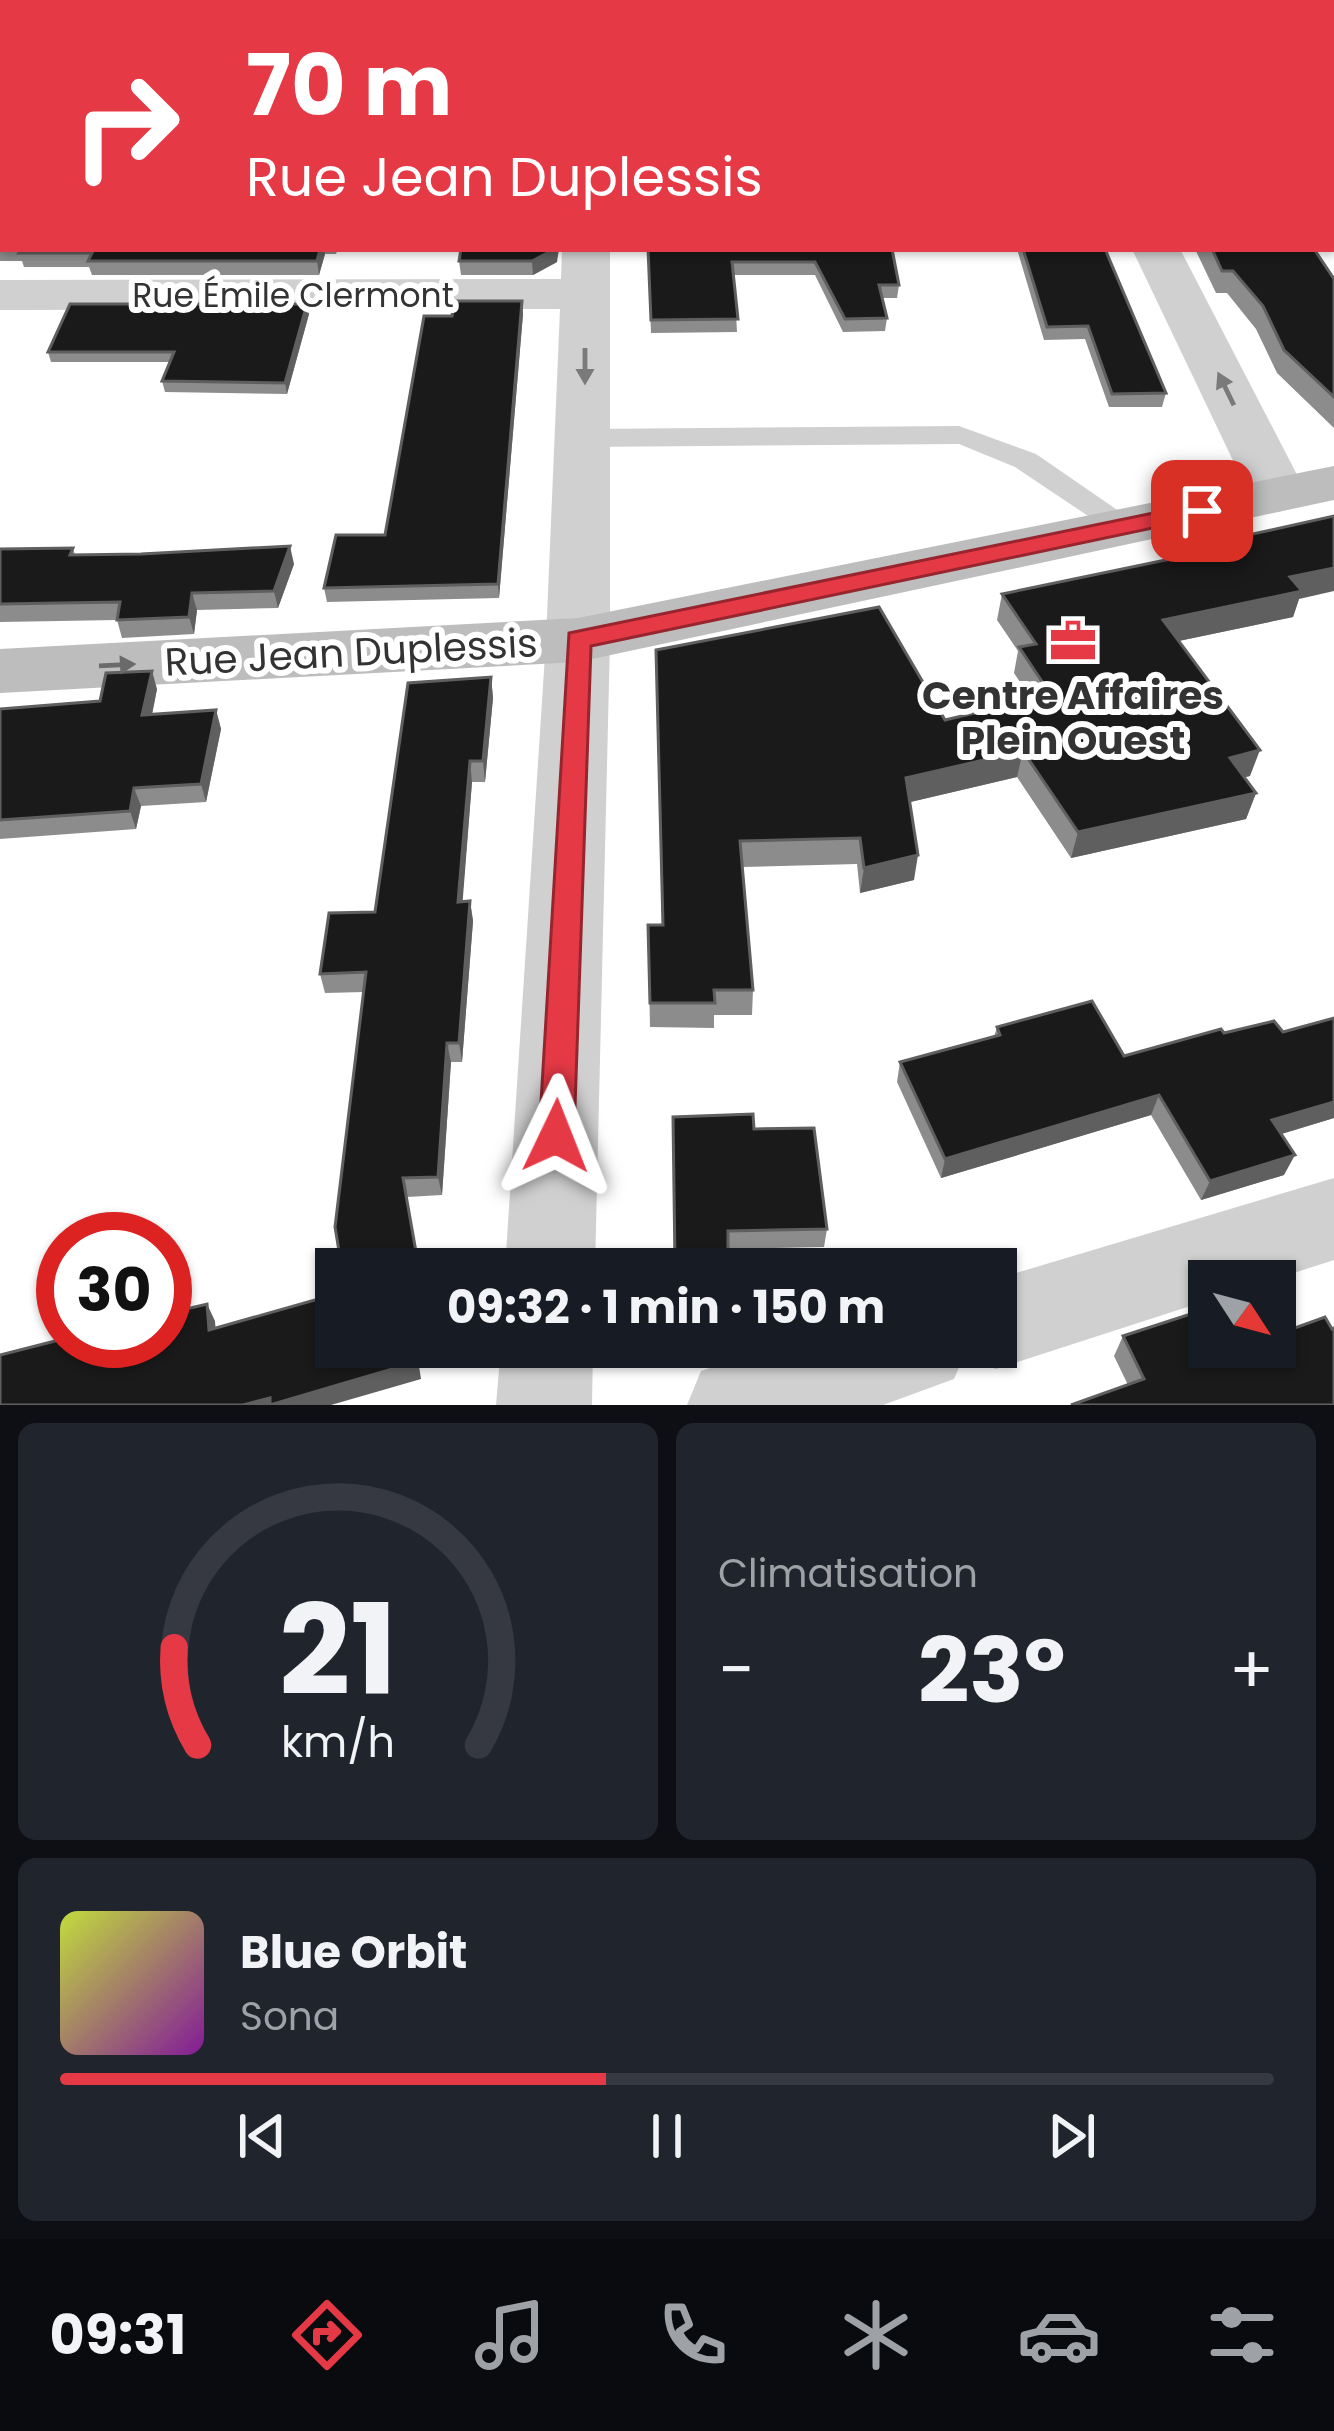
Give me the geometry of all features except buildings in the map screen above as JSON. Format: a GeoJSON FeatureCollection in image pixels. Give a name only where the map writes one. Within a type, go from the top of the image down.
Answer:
{"type":"FeatureCollection","features":[{"type":"Feature","properties":{"kind":"street"},"geometry":{"type":"LineString","coordinates":[[1158,252],[1306,489]]}},
{"type":"Feature","properties":{"kind":"street"},"geometry":{"type":"LineString","coordinates":[[551,1248],[578,640],[586,272]]}},
{"type":"Feature","properties":{"kind":"street","name":"Rue Émile Clermont"},"geometry":{"type":"LineString","coordinates":[[0,296],[586,272]]}},
{"type":"Feature","properties":{"kind":"street","name":"Rue Jean Duplessis"},"geometry":{"type":"LineString","coordinates":[[0,671],[578,640],[1306,489]]}},
{"type":"Feature","properties":{"kind":"street"},"geometry":{"type":"LineString","coordinates":[[1017,1317],[1334,1219]]}},
{"type":"Feature","properties":{"kind":"street"},"geometry":{"type":"LineString","coordinates":[[544,1405],[546,1368]]}},
{"type":"Feature","properties":{"kind":"street"},"geometry":{"type":"LineString","coordinates":[[735,1405],[854,1368]]}},
{"type":"Feature","properties":{"kind":"lane"},"geometry":{"type":"LineString","coordinates":[[584,438],[959,435],[988,441],[1035,466],[1126,527]]}},
{"type":"Feature","properties":{"kind":"place","name":"Centre Affaires Plein Ouest"},"geometry":{"type":"Point","coordinates":[1073,641]}},
{"type":"Feature","properties":{"kind":"route"},"geometry":{"type":"LineString","coordinates":[[556,1136],[578,640],[1202,511]]}}]}
